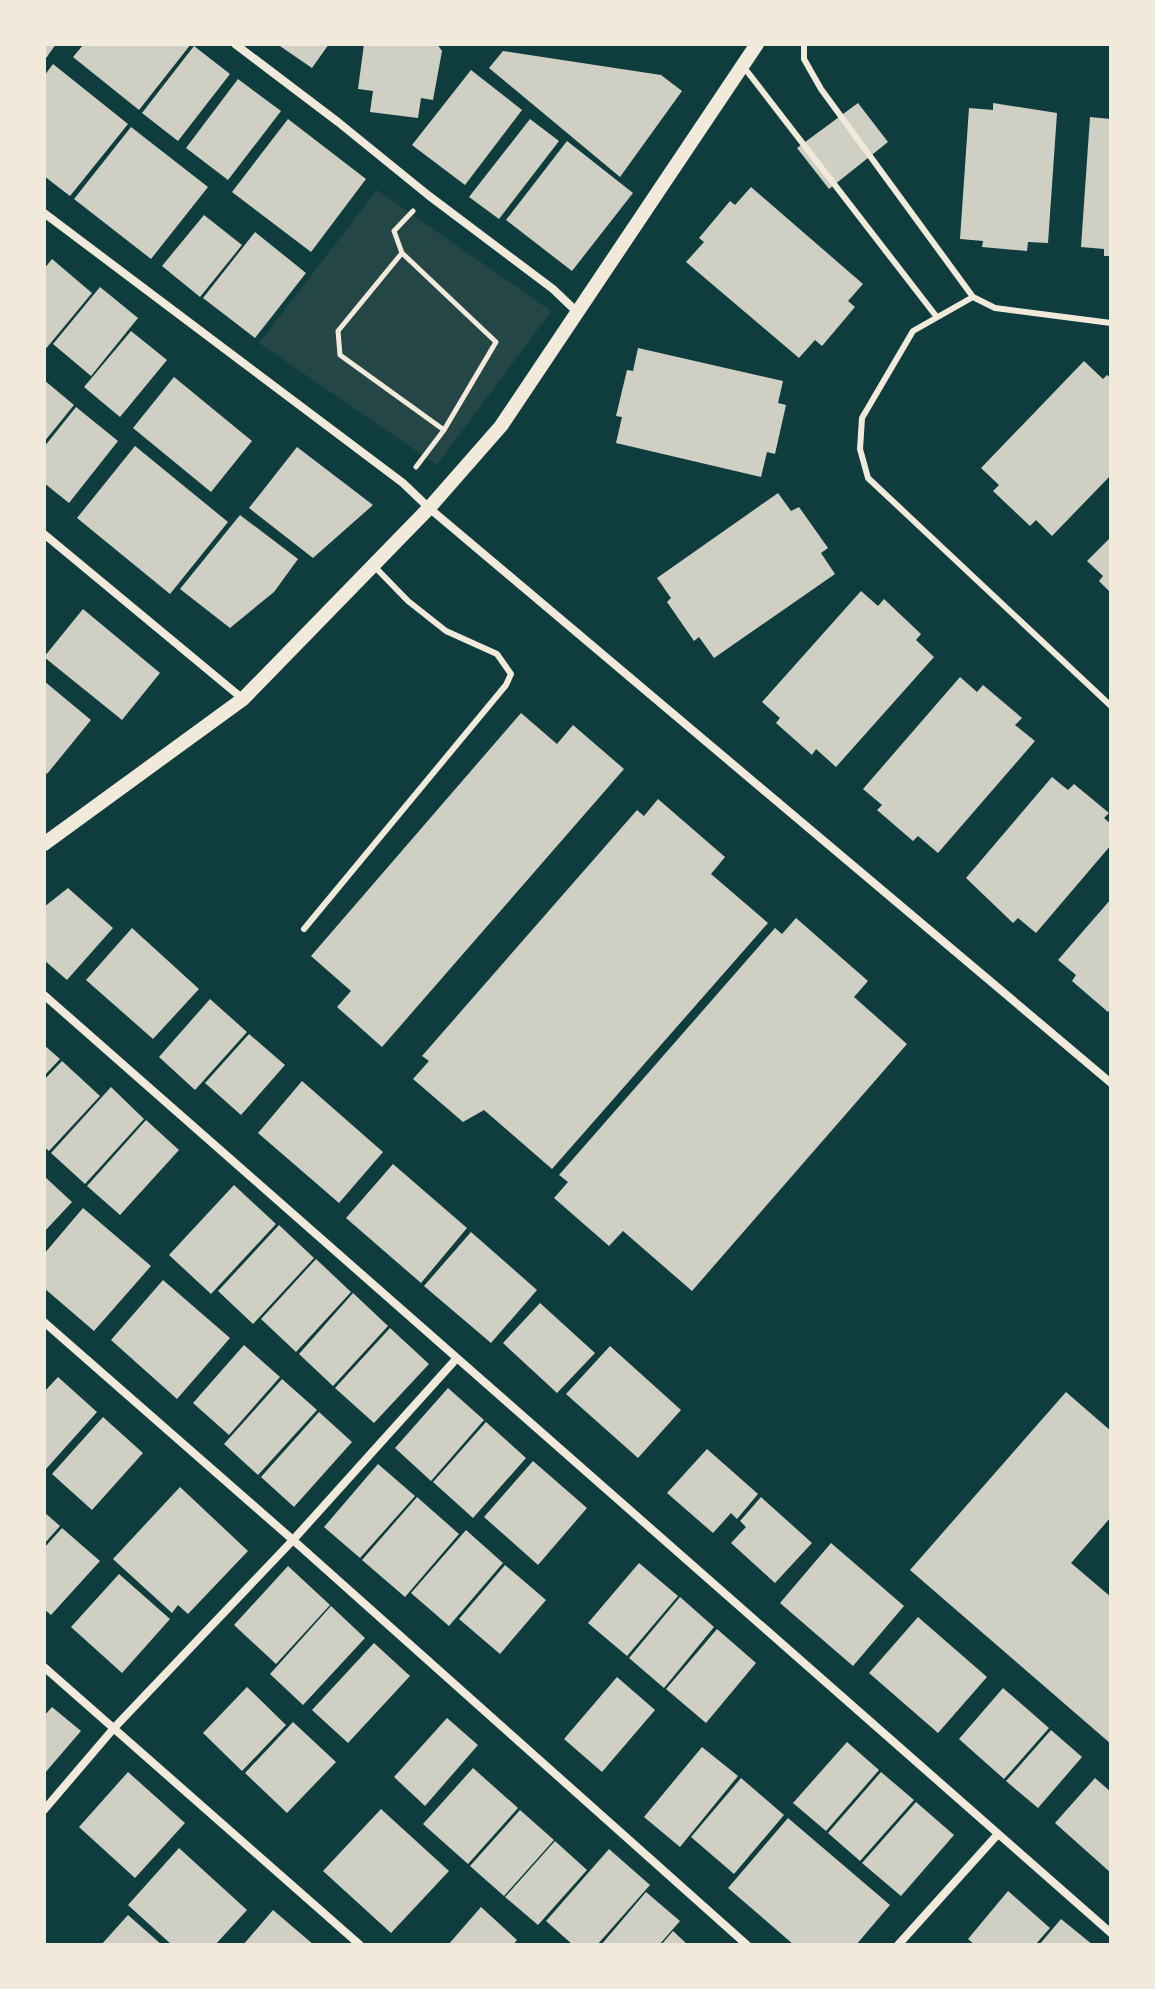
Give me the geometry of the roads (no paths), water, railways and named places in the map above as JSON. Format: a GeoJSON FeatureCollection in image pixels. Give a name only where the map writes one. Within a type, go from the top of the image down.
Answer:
{"type":"FeatureCollection","features":[{"type":"Feature","properties":{"kind":"street"},"geometry":{"type":"LineString","coordinates":[[235,44],[553,289],[577,312]]}},
{"type":"Feature","properties":{"kind":"street"},"geometry":{"type":"LineString","coordinates":[[47,837],[243,699],[429,508],[501,426],[757,44]]}},
{"type":"Feature","properties":{"kind":"street"},"geometry":{"type":"LineString","coordinates":[[44,213],[403,483],[1111,1083]]}},
{"type":"Feature","properties":{"kind":"street"},"geometry":{"type":"LineString","coordinates":[[44,534],[243,699]]}},
{"type":"Feature","properties":{"kind":"street"},"geometry":{"type":"LineString","coordinates":[[44,995],[1111,1933]]}},
{"type":"Feature","properties":{"kind":"street"},"geometry":{"type":"LineString","coordinates":[[44,1322],[747,1945]]}},
{"type":"Feature","properties":{"kind":"street"},"geometry":{"type":"LineString","coordinates":[[44,1810],[114,1728],[293,1540],[457,1358]]}},
{"type":"Feature","properties":{"kind":"street"},"geometry":{"type":"LineString","coordinates":[[44,1667],[360,1945]]}},
{"type":"Feature","properties":{"kind":"street"},"geometry":{"type":"LineString","coordinates":[[898,1945],[998,1834]]}},
{"type":"Feature","properties":{"kind":"lane"},"geometry":{"type":"LineString","coordinates":[[804,44],[804,59],[821,89],[973,297],[995,308],[1111,323]]}},
{"type":"Feature","properties":{"kind":"lane"},"geometry":{"type":"LineString","coordinates":[[742,65],[936,316]]}},
{"type":"Feature","properties":{"kind":"lane"},"geometry":{"type":"LineString","coordinates":[[973,297],[913,331],[862,418],[860,449],[868,478],[1111,706]]}},
{"type":"Feature","properties":{"kind":"lane"},"geometry":{"type":"LineString","coordinates":[[304,929],[506,685],[511,674],[497,654],[446,631],[408,601],[373,565]]}}]}
